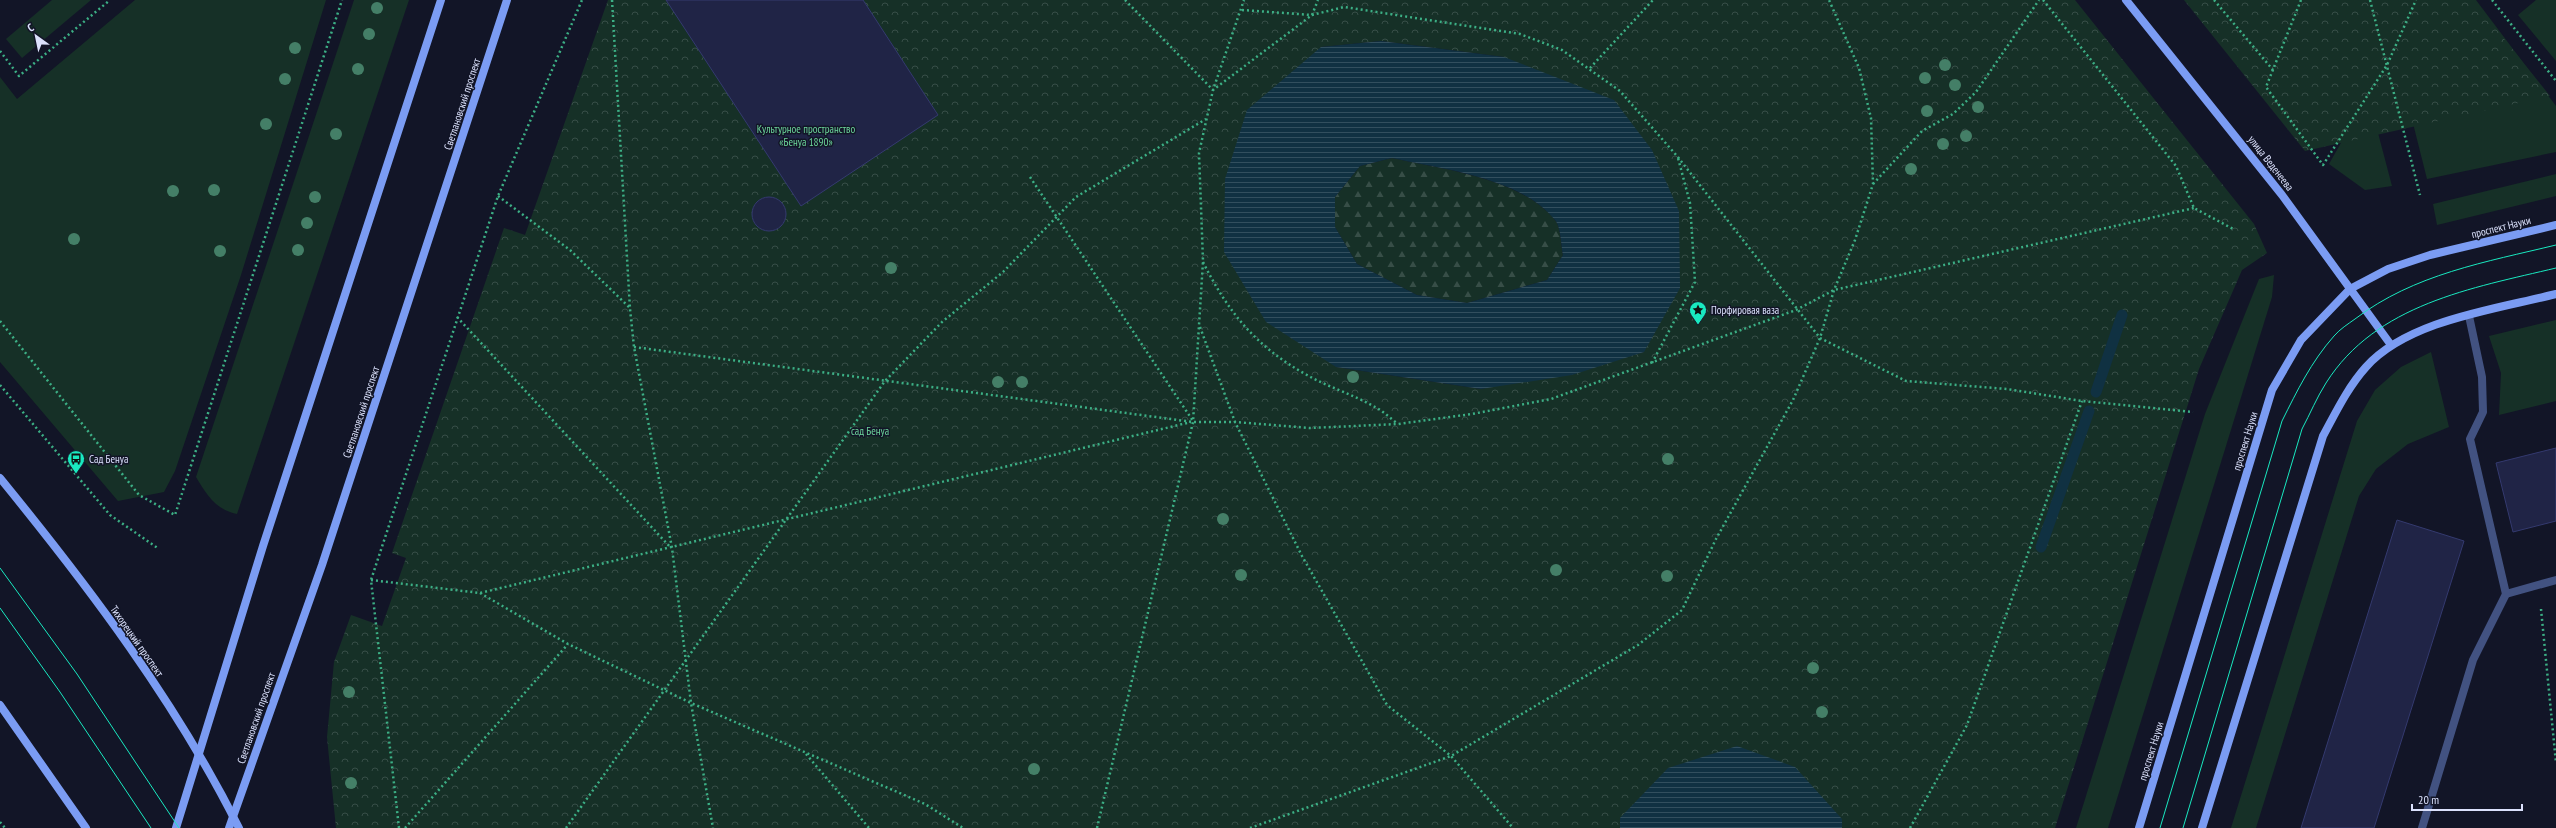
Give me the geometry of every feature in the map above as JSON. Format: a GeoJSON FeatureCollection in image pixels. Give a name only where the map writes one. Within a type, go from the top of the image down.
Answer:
{"type":"FeatureCollection","features":[{"type":"Feature","properties":{"kind":"main road"},"geometry":{"type":"LineString","coordinates":[[176,828],[198,751],[265,539],[441,0]]}},
{"type":"Feature","properties":{"kind":"main road","name":"Светлановский проспект"},"geometry":{"type":"LineString","coordinates":[[229,828],[324,557],[507,0]]}},
{"type":"Feature","properties":{"kind":"main road","name":"улица Веденеева"},"geometry":{"type":"LineString","coordinates":[[2126,0],[2282,195],[2391,345]]}},
{"type":"Feature","properties":{"kind":"main road","name":"проспект Науки"},"geometry":{"type":"LineString","coordinates":[[2139,828],[2272,390],[2301,340],[2350,289],[2388,269],[2430,255],[2556,224]]}},
{"type":"Feature","properties":{"kind":"main road"},"geometry":{"type":"LineString","coordinates":[[2202,828],[2323,436],[2348,391],[2367,366],[2391,345],[2417,331],[2442,322],[2556,294]]}},
{"type":"Feature","properties":{"kind":"main road","name":"Тихорецкий проспект"},"geometry":{"type":"LineString","coordinates":[[0,478],[121,637],[198,751],[239,828]]}},
{"type":"Feature","properties":{"kind":"main road"},"geometry":{"type":"LineString","coordinates":[[0,705],[86,828]]}},
{"type":"Feature","properties":{"kind":"lane"},"geometry":{"type":"LineString","coordinates":[[2422,828],[2473,660],[2506,594],[2470,439],[2483,412],[2482,377],[2469,316]]}},
{"type":"Feature","properties":{"kind":"lane"},"geometry":{"type":"LineString","coordinates":[[2506,594],[2556,580]]}},
{"type":"Feature","properties":{"kind":"path"},"geometry":{"type":"LineString","coordinates":[[0,51],[19,76],[110,0]]}},
{"type":"Feature","properties":{"kind":"path"},"geometry":{"type":"LineString","coordinates":[[0,321],[139,495],[175,515],[342,0]]}},
{"type":"Feature","properties":{"kind":"path"},"geometry":{"type":"LineString","coordinates":[[399,828],[371,580],[498,196],[582,0]]}},
{"type":"Feature","properties":{"kind":"path"},"geometry":{"type":"LineString","coordinates":[[612,0],[630,308],[634,346],[672,548],[691,703],[713,828]]}},
{"type":"Feature","properties":{"kind":"path"},"geometry":{"type":"LineString","coordinates":[[1125,0],[1213,90]]}},
{"type":"Feature","properties":{"kind":"path"},"geometry":{"type":"LineString","coordinates":[[1097,828],[1194,422],[1203,261],[1199,152],[1213,90],[1242,10],[1244,0]]}},
{"type":"Feature","properties":{"kind":"path"},"geometry":{"type":"LineString","coordinates":[[1213,90],[1312,15],[1318,0]]}},
{"type":"Feature","properties":{"kind":"path"},"geometry":{"type":"LineString","coordinates":[[1590,68],[1653,0]]}},
{"type":"Feature","properties":{"kind":"path"},"geometry":{"type":"LineString","coordinates":[[1250,828],[1451,756],[1638,645],[1682,610],[1716,539],[1793,400],[1820,338],[1834,290],[1855,240],[1873,184],[1871,118],[1859,68],[1829,0]]}},
{"type":"Feature","properties":{"kind":"path"},"geometry":{"type":"LineString","coordinates":[[1873,184],[1922,131],[1953,114],[1976,92],[2039,0]]}},
{"type":"Feature","properties":{"kind":"path"},"geometry":{"type":"LineString","coordinates":[[2043,0],[2176,166],[2194,208],[2235,230]]}},
{"type":"Feature","properties":{"kind":"path"},"geometry":{"type":"LineString","coordinates":[[2214,0],[2273,70]]}},
{"type":"Feature","properties":{"kind":"path"},"geometry":{"type":"LineString","coordinates":[[2301,0],[2266,87],[2323,165],[2387,65],[2416,0]]}},
{"type":"Feature","properties":{"kind":"path"},"geometry":{"type":"LineString","coordinates":[[2370,0],[2420,195]]}},
{"type":"Feature","properties":{"kind":"path"},"geometry":{"type":"LineString","coordinates":[[2492,0],[2556,81]]}},
{"type":"Feature","properties":{"kind":"path"},"geometry":{"type":"LineString","coordinates":[[1242,10],[1312,15],[1344,7],[1520,34],[1562,50],[1590,68],[1620,91],[1677,156],[1796,310],[1820,338],[1906,381],[2007,389],[2082,401],[2194,412]]}},
{"type":"Feature","properties":{"kind":"path"},"geometry":{"type":"LineString","coordinates":[[566,828],[885,381],[942,322],[1003,272],[1076,197],[1206,119]]}},
{"type":"Feature","properties":{"kind":"path"},"geometry":{"type":"LineString","coordinates":[[1652,363],[1695,282],[1690,203],[1677,156]]}},
{"type":"Feature","properties":{"kind":"path"},"geometry":{"type":"LineString","coordinates":[[1030,177],[1056,218],[1194,422]]}},
{"type":"Feature","properties":{"kind":"path"},"geometry":{"type":"LineString","coordinates":[[498,196],[570,250],[630,308]]}},
{"type":"Feature","properties":{"kind":"path"},"geometry":{"type":"LineString","coordinates":[[634,346],[1194,422],[1235,422],[1310,428],[1398,424],[1472,414],[1551,399],[1796,310],[1834,290],[2194,208]]}},
{"type":"Feature","properties":{"kind":"path"},"geometry":{"type":"LineString","coordinates":[[1203,261],[1215,286],[1238,321],[1278,357],[1307,375],[1374,406],[1398,424]]}},
{"type":"Feature","properties":{"kind":"path"},"geometry":{"type":"LineString","coordinates":[[458,317],[672,548]]}},
{"type":"Feature","properties":{"kind":"path"},"geometry":{"type":"LineString","coordinates":[[1199,324],[1235,422],[1302,556],[1387,705],[1451,756],[1513,828]]}},
{"type":"Feature","properties":{"kind":"path"},"geometry":{"type":"LineString","coordinates":[[0,385],[110,515],[159,549]]}},
{"type":"Feature","properties":{"kind":"path"},"geometry":{"type":"LineString","coordinates":[[1910,828],[1967,725],[2082,401]]}},
{"type":"Feature","properties":{"kind":"path"},"geometry":{"type":"LineString","coordinates":[[371,580],[480,593],[1194,422]]}},
{"type":"Feature","properties":{"kind":"path"},"geometry":{"type":"LineString","coordinates":[[2539,585],[2556,762]]}},
{"type":"Feature","properties":{"kind":"path"},"geometry":{"type":"LineString","coordinates":[[480,593],[568,644],[691,703],[925,804],[963,828]]}},
{"type":"Feature","properties":{"kind":"path"},"geometry":{"type":"LineString","coordinates":[[405,828],[568,644]]}},
{"type":"Feature","properties":{"kind":"path"},"geometry":{"type":"LineString","coordinates":[[806,753],[869,828]]}},
{"type":"Feature","properties":{"kind":"path"},"geometry":{"type":"LineString","coordinates":[[0,822],[5,828]]}},
{"type":"Feature","properties":{"kind":"green space"},"geometry":{"type":"Polygon","coordinates":[[[52,0],[91,0],[22,58],[6,39],[52,0]]]}},
{"type":"Feature","properties":{"kind":"green space"},"geometry":{"type":"Polygon","coordinates":[[[135,0],[326,0],[241,275],[175,471],[164,492],[118,501],[0,362],[0,77],[17,99],[135,0]]]}},
{"type":"Feature","properties":{"kind":"green space"},"geometry":{"type":"Polygon","coordinates":[[[354,0],[409,0],[237,514],[217,505],[196,477],[354,0]]]}},
{"type":"Feature","properties":{"kind":"green space","name":"сад Бенуа"},"geometry":{"type":"Polygon","coordinates":[[[608,0],[2075,0],[2254,224],[2267,253],[2242,270],[2199,369],[2055,828],[1842,828],[1841,819],[1620,818],[1620,828],[336,828],[327,737],[334,662],[351,615],[382,626],[406,558],[392,553],[504,228],[525,235],[608,0]],[[1381,41],[1321,47],[1336,367],[1481,389],[1644,352],[1504,57],[1381,41]]]}},
{"type":"Feature","properties":{"kind":"green space"},"geometry":{"type":"Polygon","coordinates":[[[2184,0],[2473,0],[2550,96],[2305,151],[2184,0]]]}},
{"type":"Feature","properties":{"kind":"green space"},"geometry":{"type":"Polygon","coordinates":[[[2382,0],[2476,0],[2556,106],[2556,152],[2427,179],[2382,0]]]}},
{"type":"Feature","properties":{"kind":"green space"},"geometry":{"type":"Polygon","coordinates":[[[2536,0],[2556,0],[2556,61],[2518,15],[2536,0]]]}},
{"type":"Feature","properties":{"kind":"green space"},"geometry":{"type":"Polygon","coordinates":[[[2368,95],[2392,186],[2365,190],[2329,164],[2368,95]]]}},
{"type":"Feature","properties":{"kind":"green space"},"geometry":{"type":"Polygon","coordinates":[[[1392,158],[1480,177],[1522,194],[1540,206],[1557,223],[1560,232],[1563,255],[1547,280],[1467,303],[1417,295],[1357,264],[1335,227],[1335,197],[1360,166],[1392,158]]]}},
{"type":"Feature","properties":{"kind":"green space"},"geometry":{"type":"Polygon","coordinates":[[[2556,174],[2556,196],[2437,225],[2433,204],[2556,174]]]}},
{"type":"Feature","properties":{"kind":"green space"},"geometry":{"type":"Polygon","coordinates":[[[2274,275],[2272,297],[2108,828],[2076,828],[2205,414],[2259,279],[2274,275]]]}},
{"type":"Feature","properties":{"kind":"green space"},"geometry":{"type":"Polygon","coordinates":[[[2556,320],[2556,401],[2499,415],[2501,373],[2489,336],[2556,320]]]}},
{"type":"Feature","properties":{"kind":"green space"},"geometry":{"type":"Polygon","coordinates":[[[2431,352],[2449,427],[2408,444],[2376,469],[2359,496],[2256,828],[2231,828],[2357,421],[2375,390],[2401,367],[2431,352]]]}},
{"type":"Feature","properties":{"kind":"water"},"geometry":{"type":"Polygon","coordinates":[[[1381,41],[1504,57],[1614,100],[1652,150],[1679,211],[1680,288],[1644,352],[1572,375],[1481,389],[1336,367],[1266,322],[1224,252],[1225,179],[1247,110],[1321,47],[1381,41]],[[1392,158],[1360,166],[1335,197],[1335,227],[1357,264],[1417,295],[1467,303],[1547,280],[1563,255],[1560,232],[1557,223],[1541,206],[1523,194],[1480,177],[1392,158]]]}},
{"type":"Feature","properties":{"kind":"water"},"geometry":{"type":"Polygon","coordinates":[[[1737,746],[1795,767],[1842,819],[1842,828],[1620,828],[1620,818],[1668,768],[1737,746]]]}},
{"type":"Feature","properties":{"kind":"building"},"geometry":{"type":"Polygon","coordinates":[[[666,0],[863,0],[938,115],[801,206],[666,0]]]}},
{"type":"Feature","properties":{"kind":"building"},"geometry":{"type":"Polygon","coordinates":[[[772,197],[779,199],[784,204],[786,214],[784,224],[779,229],[766,231],[759,229],[754,224],[752,211],[754,204],[759,199],[772,197]]]}},
{"type":"Feature","properties":{"kind":"building"},"geometry":{"type":"Polygon","coordinates":[[[2556,448],[2556,521],[2513,532],[2496,463],[2556,448]]]}},
{"type":"Feature","properties":{"kind":"building"},"geometry":{"type":"Polygon","coordinates":[[[2397,520],[2464,541],[2374,828],[2301,828],[2397,520]]]}},
{"type":"Feature","properties":{"kind":"waterway"},"geometry":{"type":"LineString","coordinates":[[2096,392],[2122,315]]}},
{"type":"Feature","properties":{"kind":"waterway"},"geometry":{"type":"LineString","coordinates":[[2041,547],[2089,411]]}},
{"type":"Feature","properties":{"kind":"tram line"},"geometry":{"type":"LineString","coordinates":[[2160,828],[2282,421],[2311,366],[2339,331],[2378,304],[2401,291],[2426,280],[2477,264],[2556,245]]}},
{"type":"Feature","properties":{"kind":"tram line"},"geometry":{"type":"LineString","coordinates":[[2183,828],[2302,429],[2326,383],[2347,356],[2371,335],[2399,317],[2428,303],[2459,292],[2556,268]]}},
{"type":"Feature","properties":{"kind":"tram line"},"geometry":{"type":"LineString","coordinates":[[0,568],[77,674],[179,828]]}},
{"type":"Feature","properties":{"kind":"tram line"},"geometry":{"type":"LineString","coordinates":[[0,608],[60,692],[151,828]]}},
{"type":"Feature","properties":{"kind":"place","name":"Порфировая ваза"},"geometry":{"type":"Point","coordinates":[1698,325]}},
{"type":"Feature","properties":{"kind":"place","name":"Сад Бенуа"},"geometry":{"type":"Point","coordinates":[76,474]}},
{"type":"Feature","properties":{"kind":"park label","name":"Культурное пространство «Бенуа 1890»"},"geometry":{"type":"Point","coordinates":[806,135]}}]}
